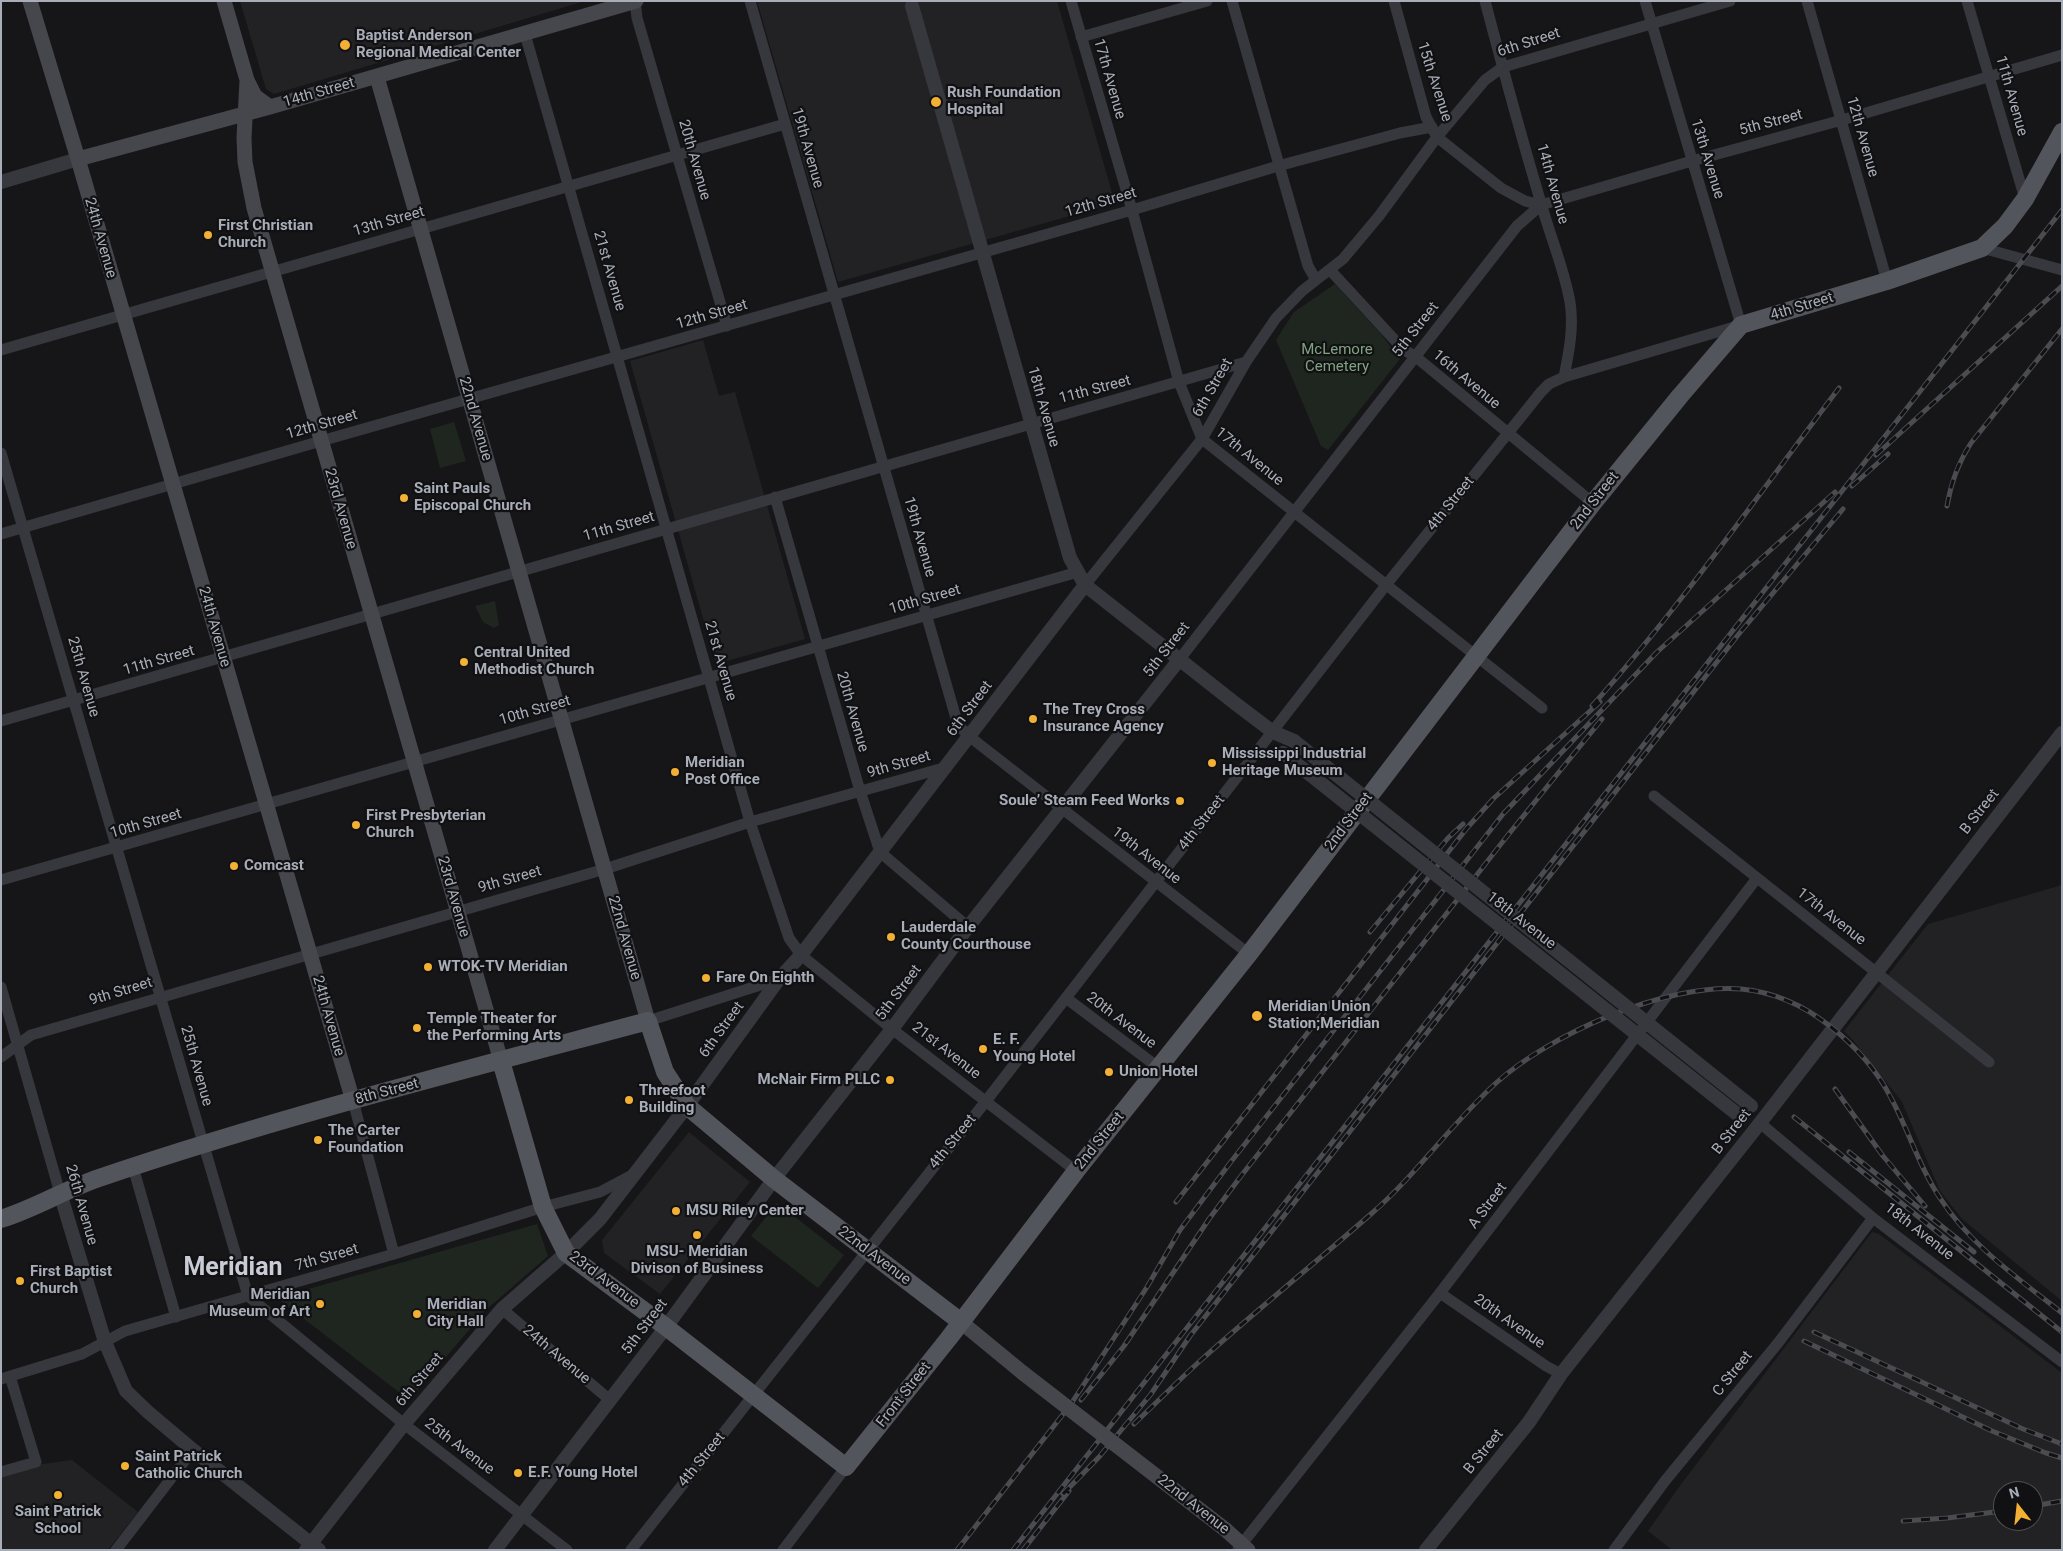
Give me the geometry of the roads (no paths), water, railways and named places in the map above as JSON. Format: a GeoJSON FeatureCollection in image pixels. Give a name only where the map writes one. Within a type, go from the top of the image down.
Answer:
{"type":"FeatureCollection","features":[{"type":"Feature","properties":{"kind":"main road","name":"24th Avenue"},"geometry":{"type":"LineString","coordinates":[[30,1],[78,159],[353,1101]]}},
{"type":"Feature","properties":{"kind":"main road","name":"23rd Avenue"},"geometry":{"type":"LineString","coordinates":[[224,1],[246,80],[255,96],[270,107]]}},
{"type":"Feature","properties":{"kind":"main road","name":"14th Street"},"geometry":{"type":"LineString","coordinates":[[78,159],[377,77],[635,1]]}},
{"type":"Feature","properties":{"kind":"main road","name":"22nd Avenue"},"geometry":{"type":"LineString","coordinates":[[377,77],[648,1021],[665,1072],[687,1106],[774,1179],[961,1322],[1023,1373],[1226,1530],[1243,1548]]}},
{"type":"Feature","properties":{"kind":"main road","name":"23rd Avenue"},"geometry":{"type":"LineString","coordinates":[[246,80],[244,138],[248,180],[271,271],[543,1207],[566,1253],[666,1326],[846,1467]]}},
{"type":"Feature","properties":{"kind":"main road"},"geometry":{"type":"LineString","coordinates":[[1982,248],[2005,226],[2025,199],[2062,132]]}},
{"type":"Feature","properties":{"kind":"main road","name":"4th Street"},"geometry":{"type":"LineString","coordinates":[[1741,325],[1887,281],[1982,248]]}},
{"type":"Feature","properties":{"kind":"main road","name":"2nd Street"},"geometry":{"type":"LineString","coordinates":[[961,1322],[1076,1171],[1248,954],[1593,503],[1680,396],[1741,325]]}},
{"type":"Feature","properties":{"kind":"main road","name":"8th Street"},"geometry":{"type":"LineString","coordinates":[[1,1219],[28,1211],[60,1193],[133,1167],[204,1145],[353,1101],[648,1021]]}},
{"type":"Feature","properties":{"kind":"main road","name":"Front Street"},"geometry":{"type":"LineString","coordinates":[[846,1467],[961,1322]]}},
{"type":"Feature","properties":{"kind":"street","name":"20th Avenue"},"geometry":{"type":"LineString","coordinates":[[635,1],[637,18],[727,326]]}},
{"type":"Feature","properties":{"kind":"street","name":"19th Avenue"},"geometry":{"type":"LineString","coordinates":[[750,1],[958,725],[970,737],[1062,810],[1248,954]]}},
{"type":"Feature","properties":{"kind":"street","name":"17th Avenue"},"geometry":{"type":"LineString","coordinates":[[1071,1],[1180,382],[1202,439],[1542,708]]}},
{"type":"Feature","properties":{"kind":"street"},"geometry":{"type":"LineString","coordinates":[[1082,37],[1207,1]]}},
{"type":"Feature","properties":{"kind":"street"},"geometry":{"type":"LineString","coordinates":[[1232,1],[1308,266],[1316,280]]}},
{"type":"Feature","properties":{"kind":"street","name":"15th Avenue"},"geometry":{"type":"LineString","coordinates":[[1394,1],[1426,117],[1434,132],[1501,188],[1525,201],[1541,205]]}},
{"type":"Feature","properties":{"kind":"street","name":"14th Avenue"},"geometry":{"type":"LineString","coordinates":[[1485,1],[1541,205],[1570,302],[1572,326],[1564,377]]}},
{"type":"Feature","properties":{"kind":"street","name":"13th Avenue"},"geometry":{"type":"LineString","coordinates":[[1645,1],[1741,325]]}},
{"type":"Feature","properties":{"kind":"street","name":"6th Street"},"geometry":{"type":"LineString","coordinates":[[312,1548],[404,1424],[502,1309],[566,1253],[600,1219],[687,1106],[778,979],[801,955],[1085,585],[1202,439],[1246,362],[1282,311],[1302,291],[1343,259],[1361,238],[1434,132],[1485,80],[1503,67],[1730,1]]}},
{"type":"Feature","properties":{"kind":"street","name":"12th Avenue"},"geometry":{"type":"LineString","coordinates":[[1807,1],[1887,281]]}},
{"type":"Feature","properties":{"kind":"street","name":"11th Avenue"},"geometry":{"type":"LineString","coordinates":[[1967,1],[2025,199]]}},
{"type":"Feature","properties":{"kind":"street","name":"18th Avenue"},"geometry":{"type":"LineString","coordinates":[[912,6],[1070,558],[1085,585],[1273,732],[1294,741],[1751,1106],[1760,1123],[1873,1218],[2062,1362]]}},
{"type":"Feature","properties":{"kind":"street","name":"21st Avenue"},"geometry":{"type":"LineString","coordinates":[[525,34],[750,822],[789,938],[801,955],[892,1029],[1076,1171]]}},
{"type":"Feature","properties":{"kind":"street","name":"5th Street"},"geometry":{"type":"LineString","coordinates":[[495,1550],[666,1326],[774,1179],[892,1029],[968,927],[1295,513],[1517,226],[1541,205],[1842,120],[2062,55]]}},
{"type":"Feature","properties":{"kind":"street","name":"13th Street"},"geometry":{"type":"LineString","coordinates":[[1,350],[785,124]]}},
{"type":"Feature","properties":{"kind":"street","name":"12th Street"},"geometry":{"type":"LineString","coordinates":[[1,534],[320,441],[835,296],[1278,166],[1400,133],[1434,132]]}},
{"type":"Feature","properties":{"kind":"street","name":"14th Street"},"geometry":{"type":"LineString","coordinates":[[1,182],[78,159]]}},
{"type":"Feature","properties":{"kind":"street"},"geometry":{"type":"LineString","coordinates":[[1982,248],[2062,270]]}},
{"type":"Feature","properties":{"kind":"street","name":"16th Avenue"},"geometry":{"type":"LineString","coordinates":[[1330,270],[1403,349],[1416,357],[1593,503]]}},
{"type":"Feature","properties":{"kind":"street","name":"4th Street"},"geometry":{"type":"LineString","coordinates":[[631,1550],[986,1101],[1386,585],[1549,384],[1564,377],[1741,325]]}},
{"type":"Feature","properties":{"kind":"street","name":"11th Street"},"geometry":{"type":"LineString","coordinates":[[1,721],[1246,362]]}},
{"type":"Feature","properties":{"kind":"street","name":"25th Avenue"},"geometry":{"type":"LineString","coordinates":[[1,453],[248,1296],[404,1424],[567,1550]]}},
{"type":"Feature","properties":{"kind":"street","name":"20th Avenue"},"geometry":{"type":"LineString","coordinates":[[775,497],[817,646],[880,852]]}},
{"type":"Feature","properties":{"kind":"street","name":"10th Street"},"geometry":{"type":"LineString","coordinates":[[1,880],[1078,572]]}},
{"type":"Feature","properties":{"kind":"street","name":"18th Avenue"},"geometry":{"type":"LineString","coordinates":[[1273,732],[1283,753],[1742,1118],[1760,1123]]}},
{"type":"Feature","properties":{"kind":"street","name":"B Street"},"geometry":{"type":"LineString","coordinates":[[1426,1550],[1529,1422],[1561,1374],[1760,1123],[2062,733]]}},
{"type":"Feature","properties":{"kind":"street","name":"9th Street"},"geometry":{"type":"LineString","coordinates":[[1,1057],[31,1035],[457,910],[605,869],[750,822],[947,767]]}},
{"type":"Feature","properties":{"kind":"street","name":"17th Avenue"},"geometry":{"type":"LineString","coordinates":[[1654,796],[1989,1062]]}},
{"type":"Feature","properties":{"kind":"street"},"geometry":{"type":"LineString","coordinates":[[880,852],[968,927]]}},
{"type":"Feature","properties":{"kind":"street","name":"A Street"},"geometry":{"type":"LineString","coordinates":[[1243,1548],[1757,878]]}},
{"type":"Feature","properties":{"kind":"street","name":"8th Street"},"geometry":{"type":"LineString","coordinates":[[648,1021],[778,979]]}},
{"type":"Feature","properties":{"kind":"street","name":"26th Avenue"},"geometry":{"type":"LineString","coordinates":[[1,987],[105,1342],[126,1391],[193,1450],[312,1548]]}},
{"type":"Feature","properties":{"kind":"street","name":"20th Avenue"},"geometry":{"type":"LineString","coordinates":[[1066,998],[1159,1068]]}},
{"type":"Feature","properties":{"kind":"street","name":"24th Avenue"},"geometry":{"type":"LineString","coordinates":[[353,1101],[394,1254]]}},
{"type":"Feature","properties":{"kind":"street"},"geometry":{"type":"LineString","coordinates":[[133,1167],[176,1316]]}},
{"type":"Feature","properties":{"kind":"street","name":"7th Street"},"geometry":{"type":"LineString","coordinates":[[6,1377],[82,1354],[126,1331],[394,1254],[543,1207],[600,1192],[632,1175]]}},
{"type":"Feature","properties":{"kind":"street","name":"C Street"},"geometry":{"type":"LineString","coordinates":[[1614,1550],[1665,1481],[1778,1343],[1873,1218]]}},
{"type":"Feature","properties":{"kind":"street","name":"20th Avenue"},"geometry":{"type":"LineString","coordinates":[[1440,1293],[1546,1366],[1561,1374]]}},
{"type":"Feature","properties":{"kind":"street","name":"24th Avenue"},"geometry":{"type":"LineString","coordinates":[[502,1309],[610,1400]]}},
{"type":"Feature","properties":{"kind":"street"},"geometry":{"type":"LineString","coordinates":[[1,1472],[36,1462],[6,1377]]}},
{"type":"Feature","properties":{"kind":"street"},"geometry":{"type":"LineString","coordinates":[[116,1550],[193,1450]]}},
{"type":"Feature","properties":{"kind":"street"},"geometry":{"type":"LineString","coordinates":[[782,1550],[846,1467]]}},
{"type":"Feature","properties":{"kind":"railway"},"geometry":{"type":"LineString","coordinates":[[1013,1550],[2062,210]]}},
{"type":"Feature","properties":{"kind":"railway"},"geometry":{"type":"LineString","coordinates":[[1876,455],[2062,286]]}},
{"type":"Feature","properties":{"kind":"railway"},"geometry":{"type":"LineString","coordinates":[[1947,506],[1956,473],[1971,443],[2062,329]]}},
{"type":"Feature","properties":{"kind":"railway"},"geometry":{"type":"LineString","coordinates":[[1592,706],[1688,590],[1839,388]]}},
{"type":"Feature","properties":{"kind":"railway"},"geometry":{"type":"LineString","coordinates":[[1852,486],[1888,454]]}},
{"type":"Feature","properties":{"kind":"railway"},"geometry":{"type":"LineString","coordinates":[[957,1550],[1071,1404],[1147,1287],[1180,1230],[1230,1163],[1503,814],[1657,652],[1835,492]]}},
{"type":"Feature","properties":{"kind":"railway"},"geometry":{"type":"LineString","coordinates":[[1063,1494],[1099,1457],[1151,1394],[1190,1336],[1738,635],[1843,509]]}},
{"type":"Feature","properties":{"kind":"railway"},"geometry":{"type":"LineString","coordinates":[[1176,1202],[1467,828],[1494,798],[1600,702]]}},
{"type":"Feature","properties":{"kind":"railway"},"geometry":{"type":"LineString","coordinates":[[1081,1400],[1124,1346],[1209,1219],[1241,1176],[1508,835],[1602,719]]}},
{"type":"Feature","properties":{"kind":"railway"},"geometry":{"type":"LineString","coordinates":[[1370,932],[1448,838],[1463,824]]}},
{"type":"Feature","properties":{"kind":"railway"},"geometry":{"type":"LineString","coordinates":[[1134,1424],[1201,1360],[1388,1199],[1464,1115],[1496,1083],[1519,1065],[1577,1030],[1611,1015],[1679,994],[1711,989],[1741,989],[1765,993],[1789,1001],[1821,1019],[1849,1042],[1865,1059],[1885,1088],[1926,1174],[1952,1215],[1980,1246],[2062,1313]]}},
{"type":"Feature","properties":{"kind":"railway"},"geometry":{"type":"LineString","coordinates":[[1835,1089],[1883,1156],[1925,1206]]}},
{"type":"Feature","properties":{"kind":"railway"},"geometry":{"type":"LineString","coordinates":[[1794,1117],[2062,1332]]}},
{"type":"Feature","properties":{"kind":"railway"},"geometry":{"type":"LineString","coordinates":[[1849,1152],[1974,1252]]}},
{"type":"Feature","properties":{"kind":"railway"},"geometry":{"type":"LineString","coordinates":[[1814,1332],[2023,1429],[2062,1444]]}},
{"type":"Feature","properties":{"kind":"railway"},"geometry":{"type":"LineString","coordinates":[[1804,1341],[1992,1431],[2062,1458]]}},
{"type":"Feature","properties":{"kind":"railway"},"geometry":{"type":"LineString","coordinates":[[1023,1550],[1069,1491]]}},
{"type":"Feature","properties":{"kind":"railway"},"geometry":{"type":"LineString","coordinates":[[2043,1504],[2062,1501]]}},
{"type":"Feature","properties":{"kind":"railway"},"geometry":{"type":"LineString","coordinates":[[1903,1521],[1993,1512]]}},
{"type":"Feature","properties":{"kind":"place","name":"Baptist Anderson Regional Medical Center"},"geometry":{"type":"Point","coordinates":[345,45]}},
{"type":"Feature","properties":{"kind":"place","name":"Rush Foundation Hospital"},"geometry":{"type":"Point","coordinates":[936,102]}},
{"type":"Feature","properties":{"kind":"place","name":"First Christian Church"},"geometry":{"type":"Point","coordinates":[208,235]}},
{"type":"Feature","properties":{"kind":"place","name":"Saint Pauls Episcopal Church"},"geometry":{"type":"Point","coordinates":[404,498]}},
{"type":"Feature","properties":{"kind":"place","name":"Central United Methodist Church"},"geometry":{"type":"Point","coordinates":[464,662]}},
{"type":"Feature","properties":{"kind":"place","name":"The Trey Cross Insurance Agency"},"geometry":{"type":"Point","coordinates":[1033,719]}},
{"type":"Feature","properties":{"kind":"place","name":"Mississippi Industrial Heritage Museum"},"geometry":{"type":"Point","coordinates":[1212,763]}},
{"type":"Feature","properties":{"kind":"place","name":"Meridian Post Office"},"geometry":{"type":"Point","coordinates":[675,772]}},
{"type":"Feature","properties":{"kind":"place","name":"Soule’ Steam Feed Works"},"geometry":{"type":"Point","coordinates":[1180,801]}},
{"type":"Feature","properties":{"kind":"place","name":"First Presbyterian Church"},"geometry":{"type":"Point","coordinates":[356,825]}},
{"type":"Feature","properties":{"kind":"place","name":"Comcast"},"geometry":{"type":"Point","coordinates":[234,866]}},
{"type":"Feature","properties":{"kind":"place","name":"Lauderdale County Courthouse"},"geometry":{"type":"Point","coordinates":[891,937]}},
{"type":"Feature","properties":{"kind":"place","name":"WTOK-TV Meridian"},"geometry":{"type":"Point","coordinates":[428,967]}},
{"type":"Feature","properties":{"kind":"place","name":"Fare On Eighth"},"geometry":{"type":"Point","coordinates":[706,978]}},
{"type":"Feature","properties":{"kind":"place","name":"Meridian Union Station;Meridian"},"geometry":{"type":"Point","coordinates":[1257,1016]}},
{"type":"Feature","properties":{"kind":"place","name":"Temple Theater for the Performing Arts"},"geometry":{"type":"Point","coordinates":[417,1028]}},
{"type":"Feature","properties":{"kind":"place","name":"E. F. Young Hotel"},"geometry":{"type":"Point","coordinates":[983,1049]}},
{"type":"Feature","properties":{"kind":"place","name":"Union Hotel"},"geometry":{"type":"Point","coordinates":[1109,1072]}},
{"type":"Feature","properties":{"kind":"place","name":"McNair Firm PLLC"},"geometry":{"type":"Point","coordinates":[890,1080]}},
{"type":"Feature","properties":{"kind":"place","name":"Threefoot Building"},"geometry":{"type":"Point","coordinates":[629,1100]}},
{"type":"Feature","properties":{"kind":"place","name":"The Carter Foundation"},"geometry":{"type":"Point","coordinates":[318,1140]}},
{"type":"Feature","properties":{"kind":"place","name":"MSU Riley Center"},"geometry":{"type":"Point","coordinates":[676,1211]}},
{"type":"Feature","properties":{"kind":"place","name":"MSU- Meridian Divison of Business"},"geometry":{"type":"Point","coordinates":[697,1235]}},
{"type":"Feature","properties":{"kind":"place","name":"First Baptist Church"},"geometry":{"type":"Point","coordinates":[20,1281]}},
{"type":"Feature","properties":{"kind":"place","name":"Meridian Museum of Art"},"geometry":{"type":"Point","coordinates":[320,1304]}},
{"type":"Feature","properties":{"kind":"place","name":"Meridian City Hall"},"geometry":{"type":"Point","coordinates":[417,1314]}},
{"type":"Feature","properties":{"kind":"place","name":"Saint Patrick Catholic Church"},"geometry":{"type":"Point","coordinates":[125,1466]}},
{"type":"Feature","properties":{"kind":"place","name":"E.F. Young Hotel"},"geometry":{"type":"Point","coordinates":[518,1473]}},
{"type":"Feature","properties":{"kind":"place","name":"Saint Patrick School"},"geometry":{"type":"Point","coordinates":[58,1495]}},
{"type":"Feature","properties":{"kind":"district","name":"Meridian"},"geometry":{"type":"Point","coordinates":[233,1269]}},
{"type":"Feature","properties":{"kind":"park label","name":"McLemore Cemetery"},"geometry":{"type":"Point","coordinates":[1337,358]}}]}
